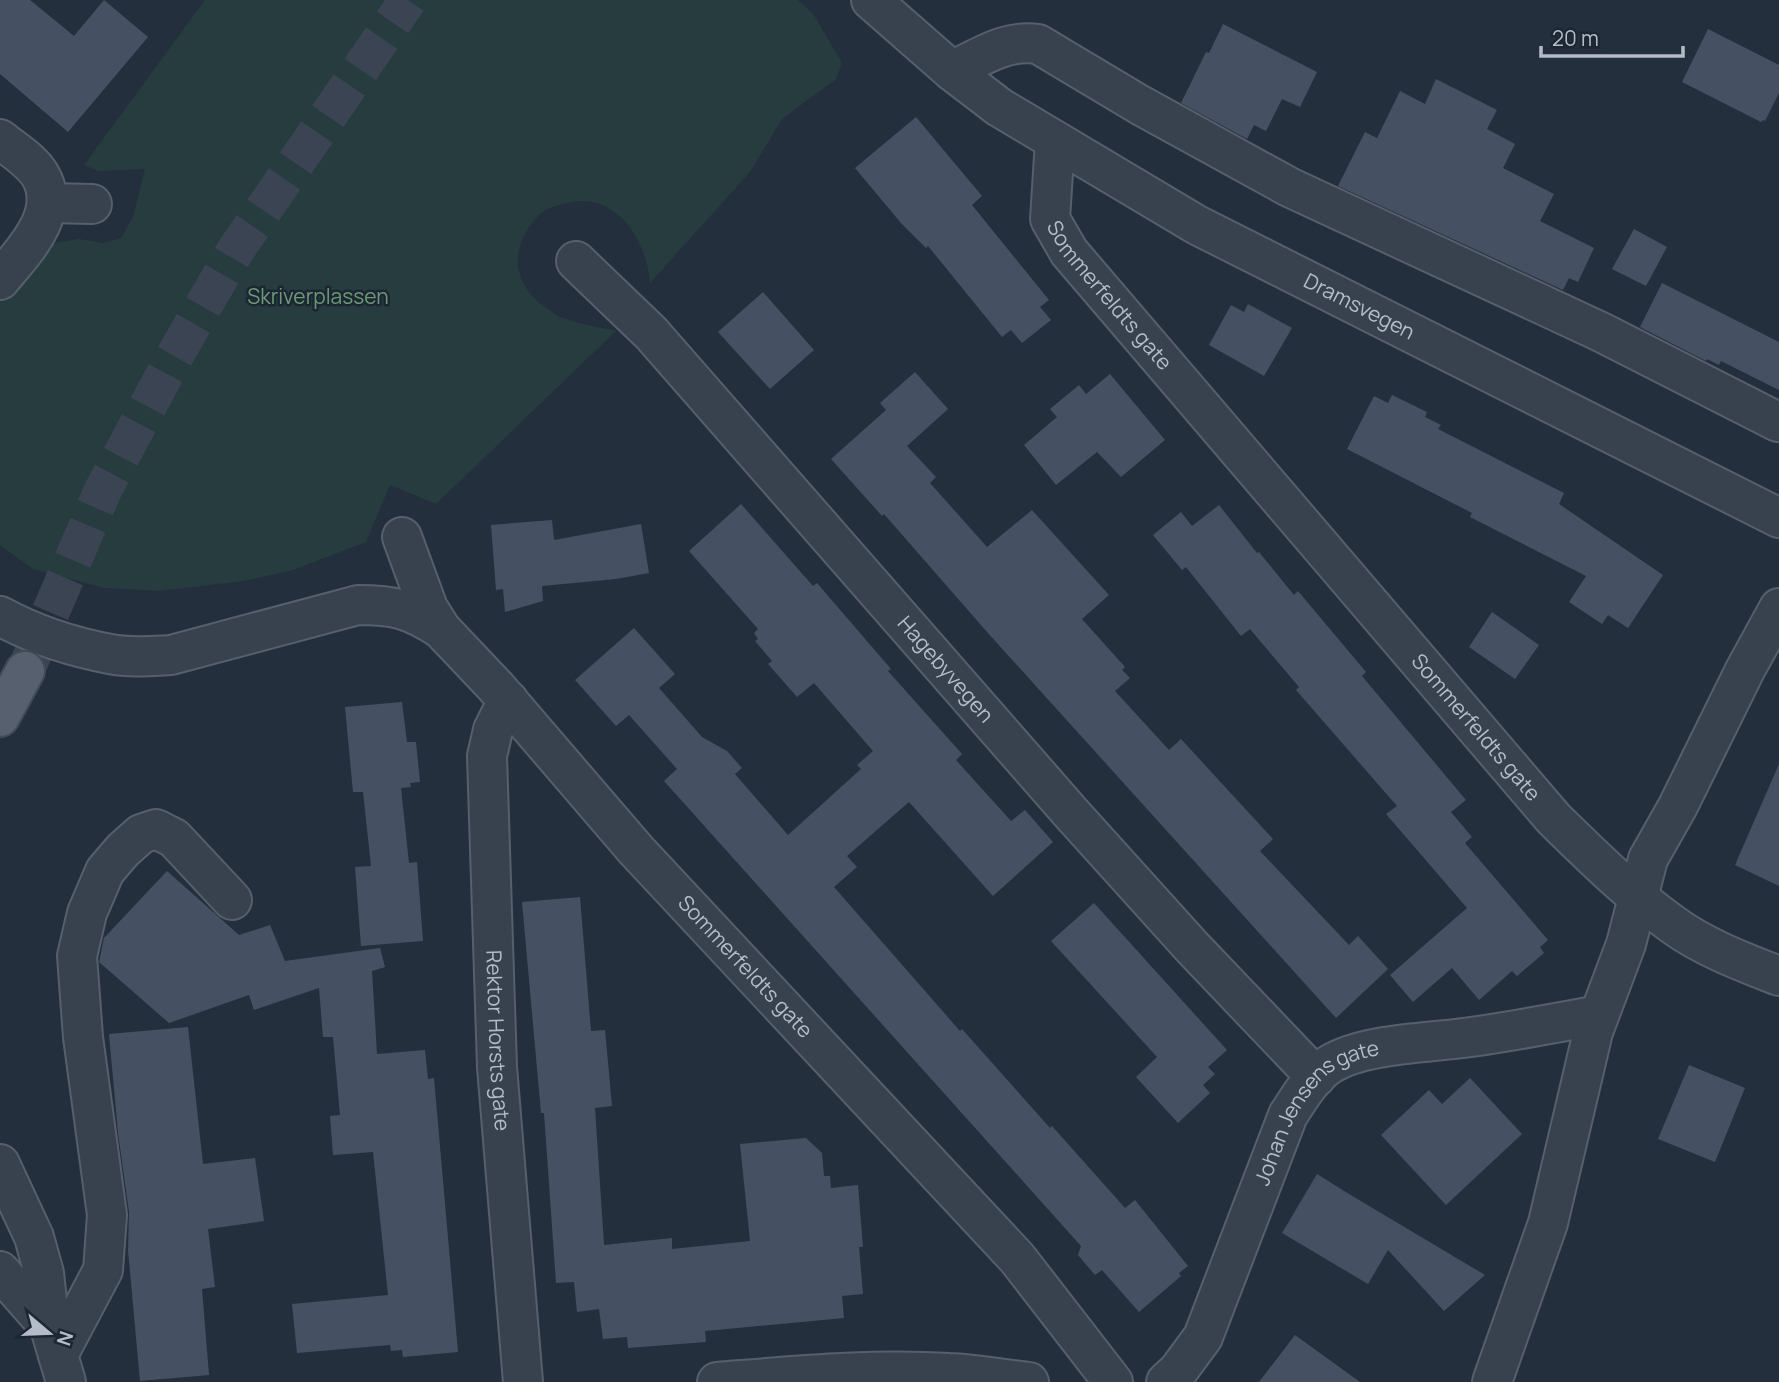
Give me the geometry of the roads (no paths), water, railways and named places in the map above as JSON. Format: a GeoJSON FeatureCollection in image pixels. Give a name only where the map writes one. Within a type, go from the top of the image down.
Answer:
{"type":"FeatureCollection","features":[{"type":"Feature","properties":{"kind":"street"},"geometry":{"type":"LineString","coordinates":[[871,0],[952,71],[1004,46],[1025,42],[1038,44],[1140,105],[1289,187],[1601,332],[1778,422]]}},
{"type":"Feature","properties":{"kind":"street","name":"Dramsvegen"},"geometry":{"type":"LineString","coordinates":[[952,71],[999,107],[1198,225],[1779,518]]}},
{"type":"Feature","properties":{"kind":"street"},"geometry":{"type":"LineString","coordinates":[[0,139],[30,163],[40,175],[47,197],[43,220],[0,280]]}},
{"type":"Feature","properties":{"kind":"street","name":"Sommerfeldts gate"},"geometry":{"type":"LineString","coordinates":[[1055,141],[1050,219],[1069,252],[1554,820],[1637,897],[1674,926],[1734,958],[1779,976]]}},
{"type":"Feature","properties":{"kind":"street"},"geometry":{"type":"LineString","coordinates":[[47,197],[92,204]]}},
{"type":"Feature","properties":{"kind":"street","name":"Hagebyvegen"},"geometry":{"type":"LineString","coordinates":[[576,261],[651,333],[808,515],[1164,916],[1316,1077]]}},
{"type":"Feature","properties":{"kind":"street","name":"Sommerfeldts gate"},"geometry":{"type":"LineString","coordinates":[[402,537],[428,608],[441,628],[508,700],[636,850],[1017,1258],[1113,1382]]}},
{"type":"Feature","properties":{"kind":"street"},"geometry":{"type":"LineString","coordinates":[[0,616],[62,642],[111,654],[140,656],[171,655],[359,605],[389,605],[417,614],[441,628]]}},
{"type":"Feature","properties":{"kind":"street"},"geometry":{"type":"LineString","coordinates":[[1492,1382],[1548,1223],[1575,1104],[1599,1015],[1626,944],[1648,859],[1779,608]]}},
{"type":"Feature","properties":{"kind":"street","name":"Rektor Horsts gate"},"geometry":{"type":"LineString","coordinates":[[508,700],[493,730],[488,756],[497,1067],[523,1382]]}},
{"type":"Feature","properties":{"kind":"street"},"geometry":{"type":"LineString","coordinates":[[58,1355],[103,1270],[107,1215],[83,1037],[77,956],[86,913],[105,872],[141,834],[156,829],[174,838],[232,900]]}},
{"type":"Feature","properties":{"kind":"street","name":"Johan Jensens gate"},"geometry":{"type":"LineString","coordinates":[[1166,1382],[1178,1371],[1203,1338],[1288,1115],[1316,1077],[1329,1065],[1343,1058],[1384,1048],[1472,1037],[1599,1015]]}},
{"type":"Feature","properties":{"kind":"street"},"geometry":{"type":"LineString","coordinates":[[0,1164],[33,1237],[44,1273],[58,1355]]}},
{"type":"Feature","properties":{"kind":"street"},"geometry":{"type":"LineString","coordinates":[[0,1271],[58,1355]]}},
{"type":"Feature","properties":{"kind":"street"},"geometry":{"type":"LineString","coordinates":[[717,1382],[794,1376],[914,1377],[949,1373],[1029,1382]]}},
{"type":"Feature","properties":{"kind":"tunnel"},"geometry":{"type":"LineString","coordinates":[[28,665],[103,490],[174,357],[235,251],[408,0]]}},
{"type":"Feature","properties":{"kind":"park label","name":"Skriverplassen"},"geometry":{"type":"Point","coordinates":[318,297]}}]}
